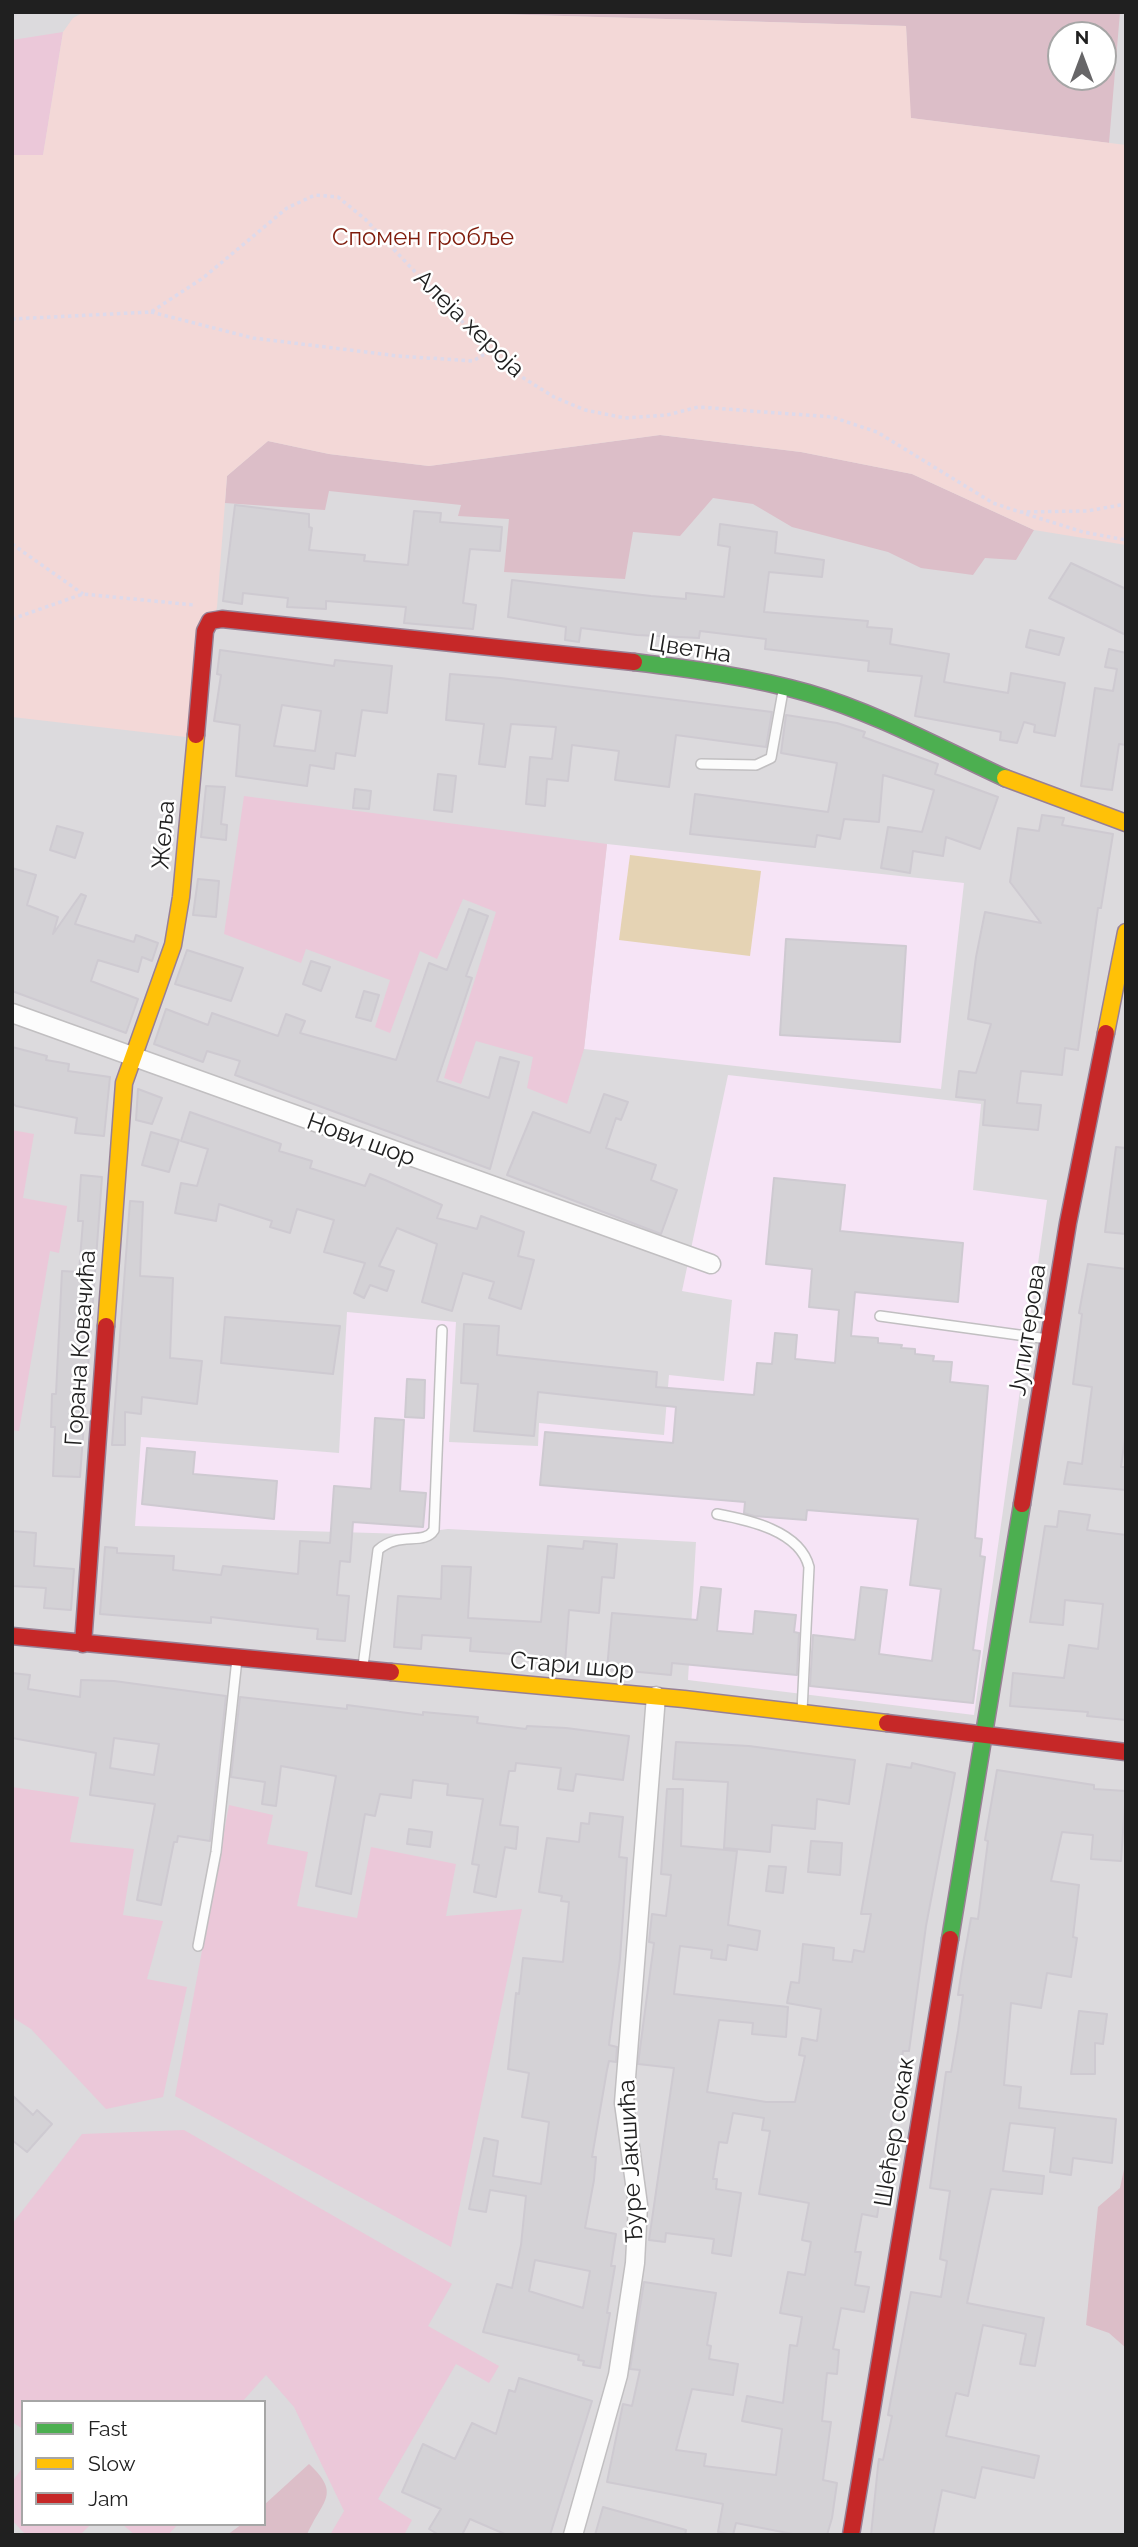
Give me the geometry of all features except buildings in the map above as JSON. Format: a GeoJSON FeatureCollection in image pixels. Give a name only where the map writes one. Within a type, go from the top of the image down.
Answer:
{"type":"FeatureCollection","features":[{"type":"Feature","properties":{"kind":"street","name":"Цветна"},"geometry":{"type":"LineString","coordinates":[[222,619],[687,668],[807,693],[859,711],[1014,782],[1126,823]]}},
{"type":"Feature","properties":{"kind":"street","name":"Жеља"},"geometry":{"type":"LineString","coordinates":[[131,1057],[173,945],[181,897],[205,631],[211,621],[222,619]]}},
{"type":"Feature","properties":{"kind":"street","name":"Јупитерова"},"geometry":{"type":"LineString","coordinates":[[985,1737],[1068,1223],[1126,932]]}},
{"type":"Feature","properties":{"kind":"street","name":"Нови шор"},"geometry":{"type":"LineString","coordinates":[[12,1013],[710,1264]]}},
{"type":"Feature","properties":{"kind":"street","name":"Горана Ковачића"},"geometry":{"type":"LineString","coordinates":[[83,1644],[120,1119],[124,1083],[131,1057]]}},
{"type":"Feature","properties":{"kind":"street","name":"Стари шор"},"geometry":{"type":"LineString","coordinates":[[12,1636],[656,1696],[1126,1752]]}},
{"type":"Feature","properties":{"kind":"street","name":"Ђуре Јакшића"},"geometry":{"type":"LineString","coordinates":[[573,2535],[618,2375],[635,2263],[638,2205],[624,2103],[656,1696]]}},
{"type":"Feature","properties":{"kind":"street","name":"Шећер сокак"},"geometry":{"type":"LineString","coordinates":[[851,2535],[985,1737]]}},
{"type":"Feature","properties":{"kind":"lane"},"geometry":{"type":"LineString","coordinates":[[701,764],[756,765],[771,758],[784,690]]}},
{"type":"Feature","properties":{"kind":"lane"},"geometry":{"type":"LineString","coordinates":[[880,1316],[1049,1339]]}},
{"type":"Feature","properties":{"kind":"lane"},"geometry":{"type":"LineString","coordinates":[[362,1670],[378,1550],[394,1538],[423,1538],[434,1530],[442,1330]]}},
{"type":"Feature","properties":{"kind":"lane"},"geometry":{"type":"LineString","coordinates":[[717,1514],[771,1530],[792,1541],[806,1555],[809,1567],[802,1713]]}},
{"type":"Feature","properties":{"kind":"lane"},"geometry":{"type":"LineString","coordinates":[[198,1946],[216,1852],[237,1659]]}},
{"type":"Feature","properties":{"kind":"path","name":"Алеја хероја"},"geometry":{"type":"LineString","coordinates":[[151,312],[203,278],[288,208],[315,195],[338,198],[365,219],[490,351],[517,374],[554,397],[585,410],[625,418],[667,415],[698,407],[832,417],[877,432],[993,503],[1020,512],[1087,510],[1126,504]]}},
{"type":"Feature","properties":{"kind":"path"},"geometry":{"type":"LineString","coordinates":[[12,319],[151,312],[253,338],[398,356],[473,361],[490,351]]}},
{"type":"Feature","properties":{"kind":"path"},"geometry":{"type":"LineString","coordinates":[[1020,512],[1083,532],[1126,540]]}},
{"type":"Feature","properties":{"kind":"path"},"geometry":{"type":"LineString","coordinates":[[12,544],[83,594]]}},
{"type":"Feature","properties":{"kind":"path"},"geometry":{"type":"LineString","coordinates":[[12,619],[83,594],[217,607],[222,619]]}},
{"type":"Feature","properties":{"kind":"shaded area"},"geometry":{"type":"Polygon","coordinates":[[[12,12],[1126,12],[1126,2535],[12,2535],[12,12]]]}},
{"type":"Feature","properties":{"kind":"shaded area"},"geometry":{"type":"Polygon","coordinates":[[[427,12],[1120,12],[1117,48],[1117,21],[1047,21],[1047,91],[1113,91],[1109,143],[910,118],[906,26],[427,12]]]}},
{"type":"Feature","properties":{"kind":"shaded area"},"geometry":{"type":"Polygon","coordinates":[[[63,32],[43,156],[12,155],[12,40],[63,32]]]}},
{"type":"Feature","properties":{"kind":"shaded area"},"geometry":{"type":"Polygon","coordinates":[[[660,435],[801,452],[912,474],[1034,530],[1016,560],[985,558],[973,575],[921,568],[888,552],[792,527],[753,504],[713,498],[680,536],[633,532],[625,579],[504,572],[509,519],[458,516],[461,505],[329,491],[325,510],[225,503],[227,476],[268,441],[329,454],[429,466],[660,435]]]}},
{"type":"Feature","properties":{"kind":"shaded area"},"geometry":{"type":"Polygon","coordinates":[[[244,796],[607,844],[584,1049],[567,1104],[527,1088],[533,1057],[476,1041],[461,1084],[444,1078],[496,912],[463,899],[437,959],[420,951],[390,1033],[375,1027],[390,980],[306,949],[301,963],[224,934],[244,796]]]}},
{"type":"Feature","properties":{"kind":"shaded area"},"geometry":{"type":"Polygon","coordinates":[[[607,844],[964,883],[941,1089],[584,1049],[607,844]]]}},
{"type":"Feature","properties":{"kind":"shaded area"},"geometry":{"type":"Polygon","coordinates":[[[630,855],[761,871],[750,956],[619,940],[630,855]]]}},
{"type":"Feature","properties":{"kind":"shaded area"},"geometry":{"type":"Polygon","coordinates":[[[728,1075],[981,1104],[973,1190],[1047,1200],[974,1715],[688,1680],[696,1542],[448,1529],[407,1534],[135,1526],[141,1437],[339,1453],[347,1312],[456,1322],[449,1442],[538,1446],[539,1423],[664,1435],[669,1375],[724,1381],[732,1300],[682,1291],[728,1075]]]}},
{"type":"Feature","properties":{"kind":"shaded area"},"geometry":{"type":"Polygon","coordinates":[[[12,1130],[34,1134],[23,1198],[67,1206],[59,1253],[50,1251],[19,1431],[12,1430],[12,1130]]]}},
{"type":"Feature","properties":{"kind":"shaded area"},"geometry":{"type":"Polygon","coordinates":[[[12,1787],[79,1797],[70,1842],[134,1849],[123,1915],[163,1921],[147,1979],[187,1987],[163,2097],[106,2109],[31,2029],[12,2017],[12,1787]]]}},
{"type":"Feature","properties":{"kind":"shaded area"},"geometry":{"type":"Polygon","coordinates":[[[229,1805],[273,1815],[267,1844],[308,1852],[297,1906],[357,1918],[371,1847],[456,1864],[446,1916],[522,1909],[451,2247],[175,2096],[229,1805]]]}},
{"type":"Feature","properties":{"kind":"shaded area"},"geometry":{"type":"Polygon","coordinates":[[[184,2130],[452,2284],[428,2326],[499,2366],[489,2383],[456,2364],[378,2499],[412,2520],[404,2535],[330,2535],[344,2511],[294,2407],[266,2375],[244,2400],[21,2400],[21,2428],[12,2422],[12,2224],[82,2134],[184,2130]]]}},
{"type":"Feature","properties":{"kind":"shaded area"},"geometry":{"type":"Polygon","coordinates":[[[1126,2160],[1126,2348],[1109,2333],[1086,2325],[1098,2207],[1120,2188],[1126,2160]]]}},
{"type":"Feature","properties":{"kind":"shaded area"},"geometry":{"type":"Polygon","coordinates":[[[309,2464],[325,2483],[326,2498],[307,2535],[227,2535],[239,2526],[266,2526],[266,2503],[309,2464]]]}},
{"type":"Feature","properties":{"kind":"shaded area"},"geometry":{"type":"Polygon","coordinates":[[[21,2470],[21,2526],[89,2526],[80,2535],[26,2535],[12,2520],[12,2482],[21,2470]]]}},
{"type":"Feature","properties":{"kind":"shaded area"},"geometry":{"type":"Polygon","coordinates":[[[124,2526],[176,2526],[168,2535],[135,2535],[124,2526]]]}},
{"type":"Feature","properties":{"kind":"green space","name":"Спомен гробље"},"geometry":{"type":"Polygon","coordinates":[[[84,12],[427,12],[906,26],[911,118],[1126,145],[1126,545],[1034,530],[912,474],[801,452],[660,435],[429,466],[329,454],[268,441],[227,476],[217,607],[186,737],[12,717],[12,155],[43,155],[63,32],[73,18],[84,12]]]}},
{"type":"Feature","properties":{"kind":"traffic: fast"},"geometry":{"type":"LineString","coordinates":[[634,662],[744,678],[808,693],[883,721],[1005,778]]}},
{"type":"Feature","properties":{"kind":"traffic: fast"},"geometry":{"type":"LineString","coordinates":[[950,1939],[1022,1504]]}},
{"type":"Feature","properties":{"kind":"traffic: slow"},"geometry":{"type":"LineString","coordinates":[[106,1326],[124,1083],[173,945],[181,897],[196,735]]}},
{"type":"Feature","properties":{"kind":"traffic: slow"},"geometry":{"type":"LineString","coordinates":[[1005,778],[1126,823]]}},
{"type":"Feature","properties":{"kind":"traffic: slow"},"geometry":{"type":"LineString","coordinates":[[1106,1033],[1126,932]]}},
{"type":"Feature","properties":{"kind":"traffic: slow"},"geometry":{"type":"LineString","coordinates":[[391,1672],[684,1699],[887,1723]]}},
{"type":"Feature","properties":{"kind":"traffic: jam"},"geometry":{"type":"LineString","coordinates":[[196,735],[205,631],[210,621],[222,619],[634,662]]}},
{"type":"Feature","properties":{"kind":"traffic: jam"},"geometry":{"type":"LineString","coordinates":[[1022,1504],[1068,1223],[1106,1033]]}},
{"type":"Feature","properties":{"kind":"traffic: jam"},"geometry":{"type":"LineString","coordinates":[[83,1644],[106,1326]]}},
{"type":"Feature","properties":{"kind":"traffic: jam"},"geometry":{"type":"LineString","coordinates":[[12,1636],[391,1672]]}},
{"type":"Feature","properties":{"kind":"traffic: jam"},"geometry":{"type":"LineString","coordinates":[[887,1723],[1126,1752]]}},
{"type":"Feature","properties":{"kind":"traffic: jam"},"geometry":{"type":"LineString","coordinates":[[851,2535],[950,1939]]}}]}
